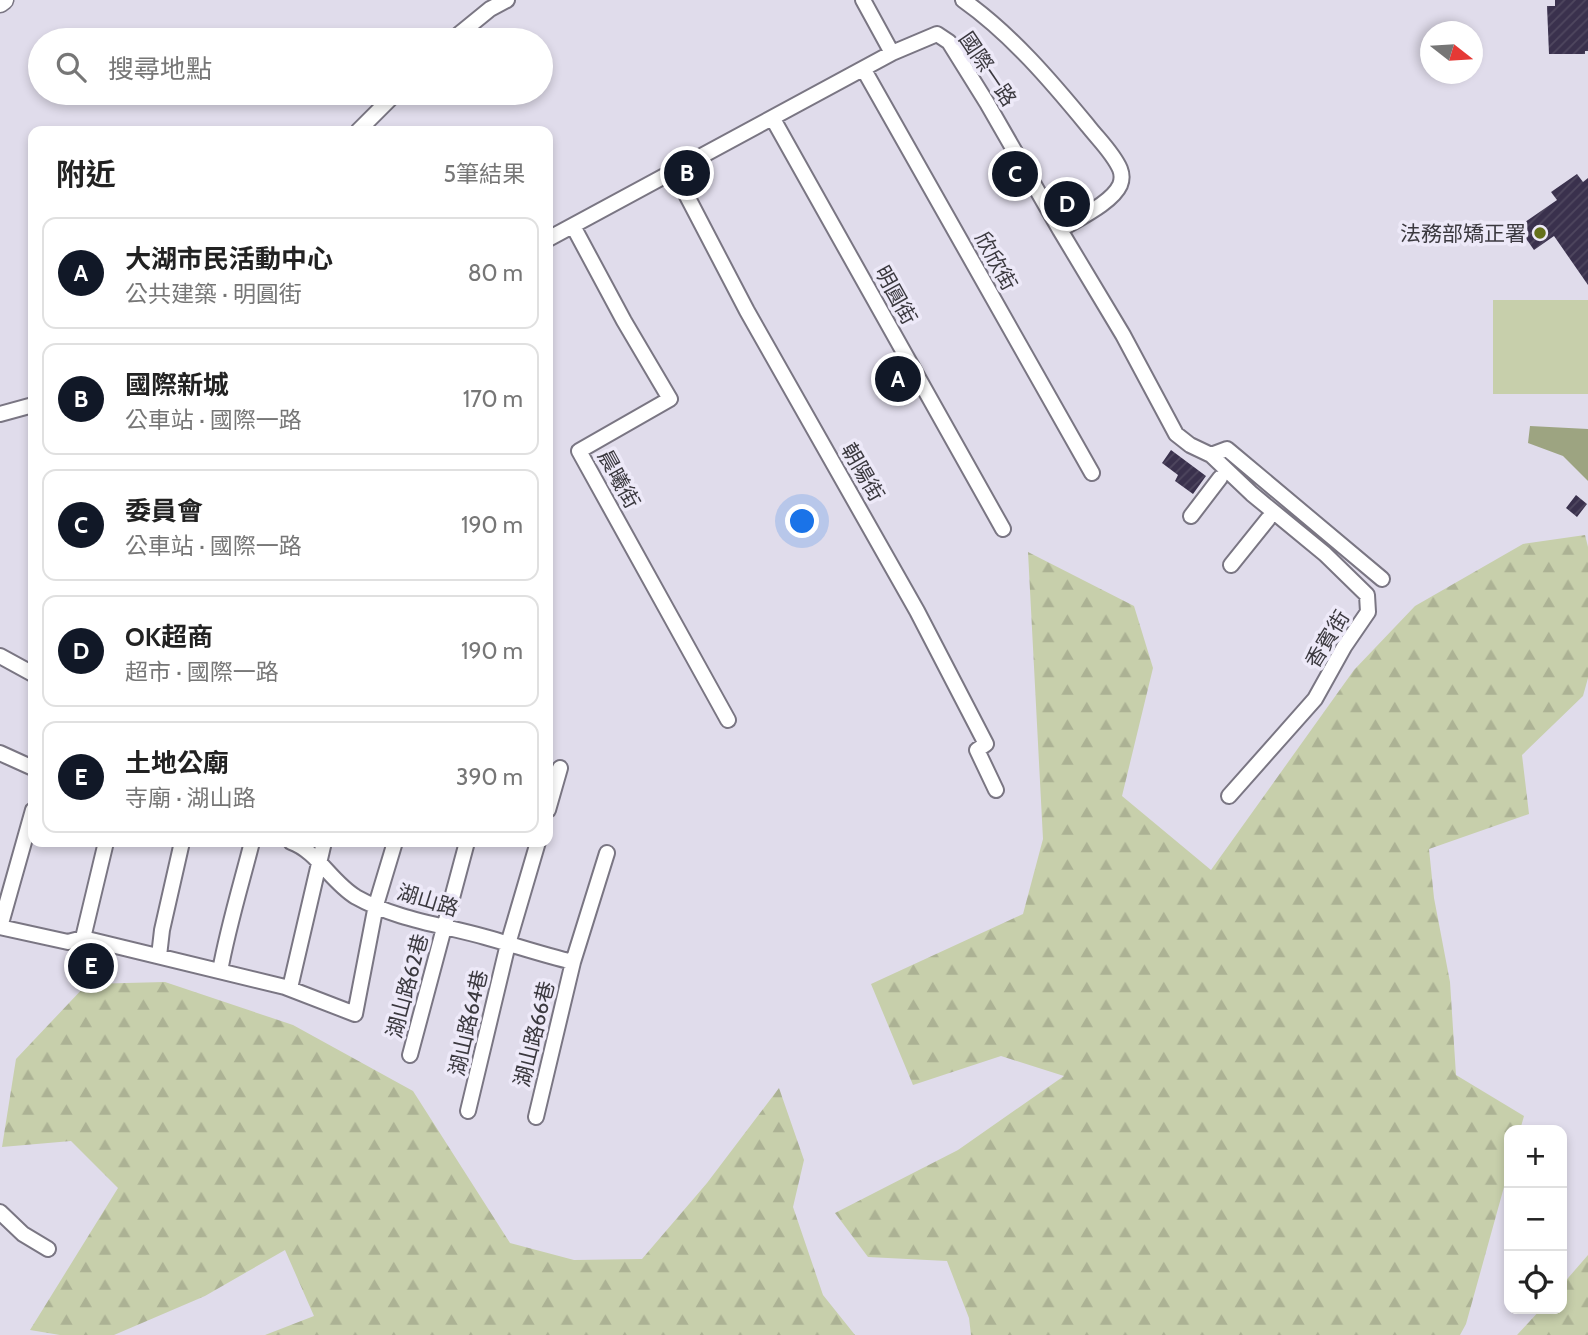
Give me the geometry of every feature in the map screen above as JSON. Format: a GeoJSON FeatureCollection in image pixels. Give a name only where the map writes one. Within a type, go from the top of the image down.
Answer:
{"type":"FeatureCollection","features":[{"type":"Feature","properties":{"kind":"street"},"geometry":{"type":"LineString","coordinates":[[467,28],[506,0]]}},
{"type":"Feature","properties":{"kind":"street"},"geometry":{"type":"LineString","coordinates":[[863,0],[892,53]]}},
{"type":"Feature","properties":{"kind":"street","name":"國際一路"},"geometry":{"type":"LineString","coordinates":[[553,236],[675,173],[892,53],[937,34],[949,42],[1060,230],[1108,200],[1119,186],[1122,173],[1114,157],[1018,48],[988,18],[963,0]]}},
{"type":"Feature","properties":{"kind":"street","name":"欣欣街"},"geometry":{"type":"LineString","coordinates":[[864,70],[1092,472]]}},
{"type":"Feature","properties":{"kind":"street"},"geometry":{"type":"LineString","coordinates":[[363,126],[384,105]]}},
{"type":"Feature","properties":{"kind":"street","name":"明圓街"},"geometry":{"type":"LineString","coordinates":[[773,119],[1003,529]]}},
{"type":"Feature","properties":{"kind":"street","name":"朝陽街"},"geometry":{"type":"LineString","coordinates":[[675,173],[747,311],[953,677],[986,744],[977,750],[996,790]]}},
{"type":"Feature","properties":{"kind":"street","name":"晨曦街"},"geometry":{"type":"LineString","coordinates":[[573,226],[670,399],[579,451],[728,720]]}},
{"type":"Feature","properties":{"kind":"street","name":"香賓街"},"geometry":{"type":"LineString","coordinates":[[1060,230],[1176,434],[1190,445],[1211,455],[1252,494],[1325,554],[1367,595],[1368,612],[1315,699],[1228,796]]}},
{"type":"Feature","properties":{"kind":"street"},"geometry":{"type":"LineString","coordinates":[[0,414],[28,406]]}},
{"type":"Feature","properties":{"kind":"street","name":"香賓街"},"geometry":{"type":"LineString","coordinates":[[1211,455],[1227,449],[1382,579]]}},
{"type":"Feature","properties":{"kind":"street"},"geometry":{"type":"LineString","coordinates":[[1191,516],[1220,478]]}},
{"type":"Feature","properties":{"kind":"street"},"geometry":{"type":"LineString","coordinates":[[1231,565],[1268,519]]}},
{"type":"Feature","properties":{"kind":"street"},"geometry":{"type":"LineString","coordinates":[[0,656],[28,671]]}},
{"type":"Feature","properties":{"kind":"street"},"geometry":{"type":"LineString","coordinates":[[0,753],[28,766]]}},
{"type":"Feature","properties":{"kind":"street"},"geometry":{"type":"LineString","coordinates":[[553,792],[560,768]]}},
{"type":"Feature","properties":{"kind":"street"},"geometry":{"type":"LineString","coordinates":[[28,828],[0,927],[68,942],[83,938],[290,988],[355,1014],[376,905],[393,847]]}},
{"type":"Feature","properties":{"kind":"street"},"geometry":{"type":"LineString","coordinates":[[83,938],[105,847]]}},
{"type":"Feature","properties":{"kind":"street"},"geometry":{"type":"LineString","coordinates":[[159,956],[162,929],[181,847]]}},
{"type":"Feature","properties":{"kind":"street"},"geometry":{"type":"LineString","coordinates":[[220,971],[229,924],[251,847]]}},
{"type":"Feature","properties":{"kind":"street","name":"湖山路"},"geometry":{"type":"LineString","coordinates":[[304,847],[335,883],[356,897],[444,928],[573,961]]}},
{"type":"Feature","properties":{"kind":"street"},"geometry":{"type":"LineString","coordinates":[[290,988],[323,847]]}},
{"type":"Feature","properties":{"kind":"street","name":"湖山路62巷"},"geometry":{"type":"LineString","coordinates":[[410,1055],[466,847]]}},
{"type":"Feature","properties":{"kind":"street","name":"湖山路64巷"},"geometry":{"type":"LineString","coordinates":[[468,1111],[508,944],[537,847]]}},
{"type":"Feature","properties":{"kind":"street","name":"湖山路66巷"},"geometry":{"type":"LineString","coordinates":[[536,1117],[573,961],[607,853]]}},
{"type":"Feature","properties":{"kind":"street"},"geometry":{"type":"LineString","coordinates":[[0,1212],[23,1234],[48,1249]]}},
{"type":"Feature","properties":{"kind":"green space"},"geometry":{"type":"Polygon","coordinates":[[[1493,300],[1588,300],[1588,394],[1493,394],[1493,300]]]}},
{"type":"Feature","properties":{"kind":"green space"},"geometry":{"type":"Polygon","coordinates":[[[1585,535],[1588,547],[1588,678],[1583,696],[1522,755],[1529,814],[1429,849],[1434,898],[1450,982],[1456,1075],[1524,1116],[1521,1125],[1504,1125],[1504,1187],[1466,1324],[1460,1335],[971,1335],[969,1318],[947,1261],[868,1257],[835,1213],[958,1150],[1064,1076],[1001,1056],[913,1085],[871,984],[1023,914],[1043,839],[1028,552],[1134,606],[1153,668],[1122,796],[1211,870],[1354,670],[1415,606],[1523,544],[1585,535]]]}},
{"type":"Feature","properties":{"kind":"green space"},"geometry":{"type":"Polygon","coordinates":[[[165,982],[293,1025],[413,1091],[510,1243],[574,1260],[642,1259],[707,1183],[779,1088],[804,1160],[793,1207],[823,1295],[855,1335],[265,1335],[314,1316],[285,1250],[205,1296],[114,1335],[60,1335],[30,1330],[118,1188],[71,1141],[2,1147],[16,1059],[87,984],[165,982]]]}},
{"type":"Feature","properties":{"kind":"green space"},"geometry":{"type":"Polygon","coordinates":[[[1588,1255],[1588,1335],[1517,1335],[1536,1314],[1567,1314],[1567,1279],[1588,1255]]]}},
{"type":"Feature","properties":{"kind":"shaded area"},"geometry":{"type":"Polygon","coordinates":[[[1530,426],[1588,429],[1588,481],[1563,456],[1528,443],[1530,426]]]}},
{"type":"Feature","properties":{"kind":"building"},"geometry":{"type":"Polygon","coordinates":[[[1555,0],[1588,0],[1588,51],[1585,51],[1585,54],[1549,54],[1547,6],[1555,6],[1555,0]]]}},
{"type":"Feature","properties":{"kind":"building","name":"法務部矯正署"},"geometry":{"type":"Polygon","coordinates":[[[1577,174],[1583,182],[1588,178],[1588,285],[1554,236],[1534,250],[1518,227],[1557,200],[1551,192],[1577,174]]]}},
{"type":"Feature","properties":{"kind":"building"},"geometry":{"type":"Polygon","coordinates":[[[1171,450],[1206,476],[1193,494],[1175,481],[1178,475],[1162,463],[1171,450]]]}},
{"type":"Feature","properties":{"kind":"building"},"geometry":{"type":"Polygon","coordinates":[[[1576,495],[1587,504],[1577,517],[1566,508],[1576,495]]]}},
{"type":"Feature","properties":{"kind":"place","name":"國際新城"},"geometry":{"type":"Point","coordinates":[687,173]}},
{"type":"Feature","properties":{"kind":"place","name":"委員會"},"geometry":{"type":"Point","coordinates":[1015,174]}},
{"type":"Feature","properties":{"kind":"place","name":"OK超商"},"geometry":{"type":"Point","coordinates":[1067,204]}},
{"type":"Feature","properties":{"kind":"place","name":"法務部矯正署"},"geometry":{"type":"Point","coordinates":[1540,233]}},
{"type":"Feature","properties":{"kind":"place","name":"大湖市民活動中心"},"geometry":{"type":"Point","coordinates":[898,379]}},
{"type":"Feature","properties":{"kind":"place","name":"土地公廟"},"geometry":{"type":"Point","coordinates":[91,966]}}]}
